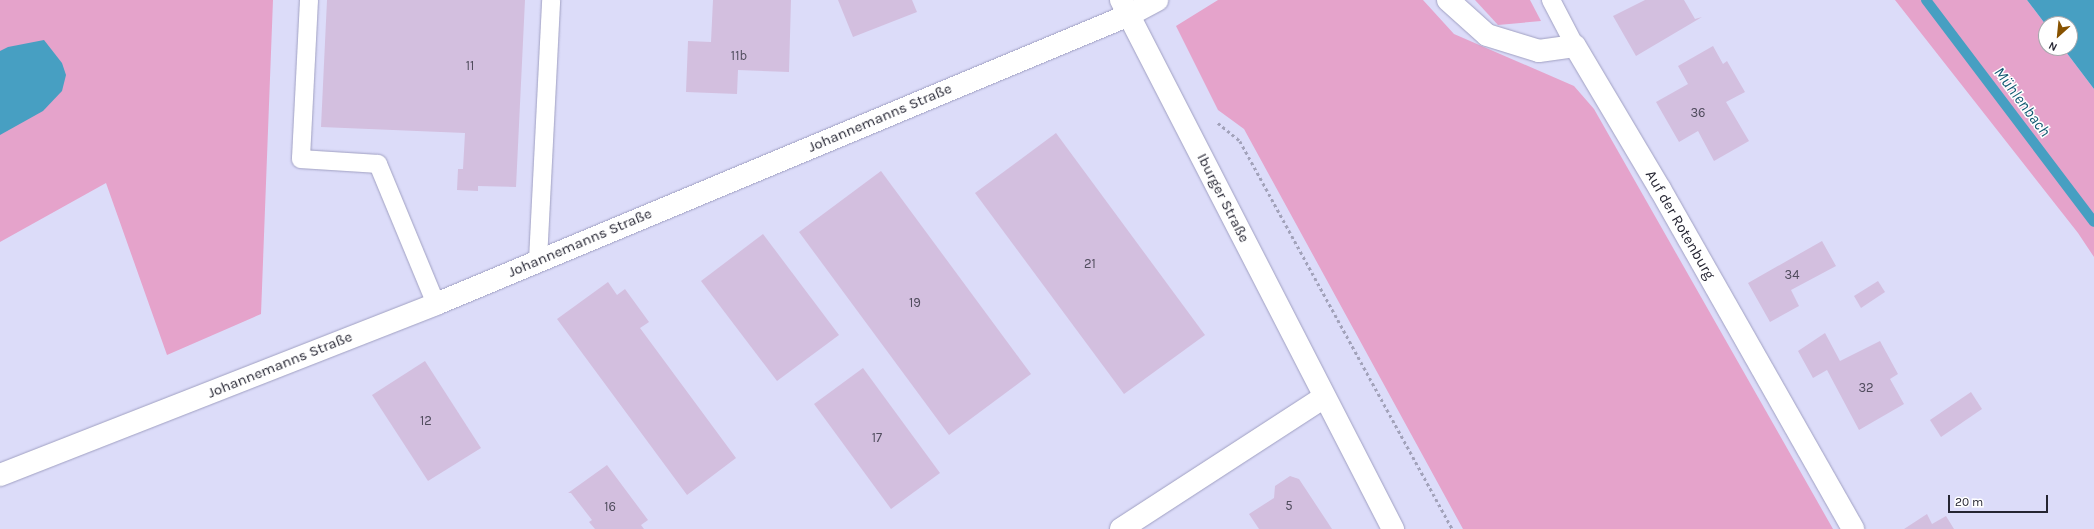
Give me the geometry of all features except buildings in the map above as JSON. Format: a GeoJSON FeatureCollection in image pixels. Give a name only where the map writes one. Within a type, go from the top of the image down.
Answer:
{"type":"FeatureCollection","features":[{"type":"Feature","properties":{"kind":"street","name":"Johannemanns Straße"},"geometry":{"type":"LineString","coordinates":[[0,475],[436,304],[1125,7],[1156,0]]}},
{"type":"Feature","properties":{"kind":"street"},"geometry":{"type":"LineString","coordinates":[[1448,0],[1487,35],[1540,51],[1575,46]]}},
{"type":"Feature","properties":{"kind":"street","name":"Iburger Straße"},"geometry":{"type":"LineString","coordinates":[[1125,7],[1393,529]]}},
{"type":"Feature","properties":{"kind":"street","name":"Auf der Rotenburg"},"geometry":{"type":"LineString","coordinates":[[1575,46],[1660,190],[1853,529]]}},
{"type":"Feature","properties":{"kind":"street"},"geometry":{"type":"LineString","coordinates":[[1122,529],[1324,397]]}},
{"type":"Feature","properties":{"kind":"lane"},"geometry":{"type":"LineString","coordinates":[[309,0],[301,159],[378,164],[436,304]]}},
{"type":"Feature","properties":{"kind":"lane"},"geometry":{"type":"LineString","coordinates":[[538,260],[551,0]]}},
{"type":"Feature","properties":{"kind":"lane"},"geometry":{"type":"LineString","coordinates":[[1551,0],[1575,46]]}},
{"type":"Feature","properties":{"kind":"path"},"geometry":{"type":"LineString","coordinates":[[1217,122],[1240,141],[1452,529]]}},
{"type":"Feature","properties":{"kind":"shaded area"},"geometry":{"type":"Polygon","coordinates":[[[0,0],[273,0],[261,314],[167,355],[106,183],[0,242],[0,0]]]}},
{"type":"Feature","properties":{"kind":"shaded area"},"geometry":{"type":"Polygon","coordinates":[[[1218,0],[1423,0],[1454,34],[1574,86],[1594,109],[1833,529],[1463,529],[1244,129],[1218,110],[1176,26],[1218,0]]]}},
{"type":"Feature","properties":{"kind":"shaded area"},"geometry":{"type":"Polygon","coordinates":[[[1475,0],[1530,0],[1541,21],[1498,25],[1475,0]]]}},
{"type":"Feature","properties":{"kind":"shaded area"},"geometry":{"type":"Polygon","coordinates":[[[1895,0],[2027,0],[2039,16],[2038,56],[2069,56],[2094,89],[2094,257],[2078,233],[1895,0]]]}},
{"type":"Feature","properties":{"kind":"water"},"geometry":{"type":"Polygon","coordinates":[[[2027,0],[2094,0],[2094,89],[2069,56],[2078,56],[2078,16],[2039,16],[2027,0]]]}},
{"type":"Feature","properties":{"kind":"water"},"geometry":{"type":"Polygon","coordinates":[[[44,40],[62,63],[66,75],[62,91],[43,111],[0,135],[0,51],[8,47],[44,40]]]}},
{"type":"Feature","properties":{"kind":"waterway","name":"Mühlenbach"},"geometry":{"type":"LineString","coordinates":[[1926,0],[2094,222]]}}]}
